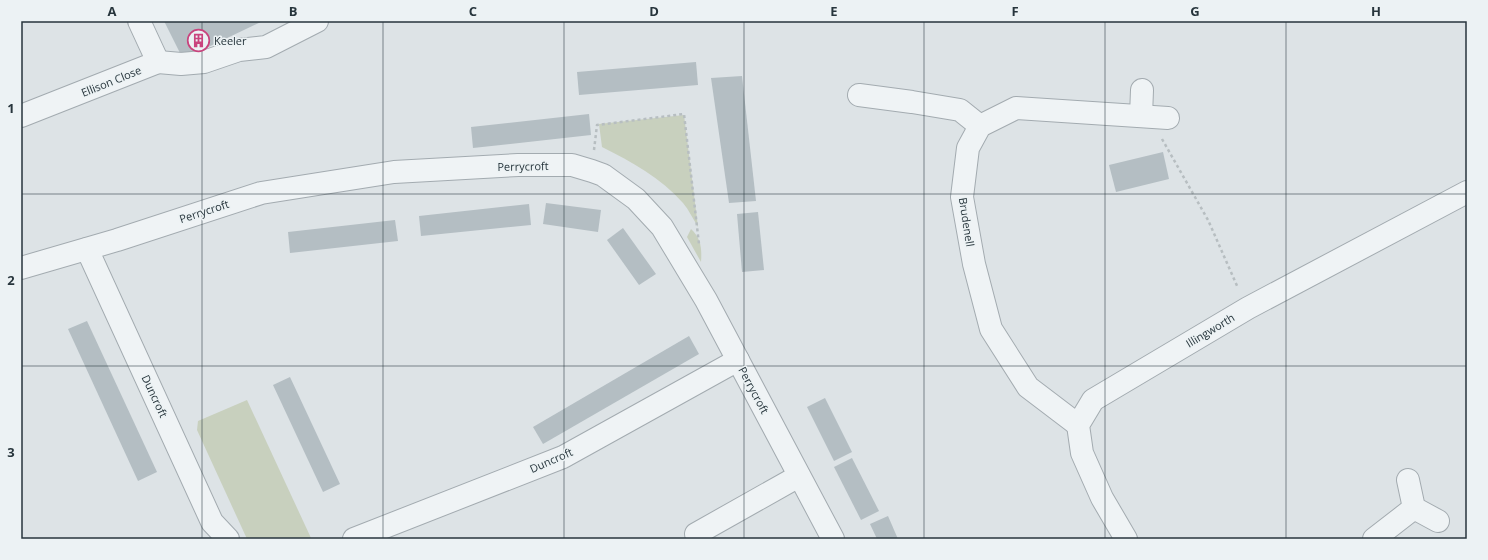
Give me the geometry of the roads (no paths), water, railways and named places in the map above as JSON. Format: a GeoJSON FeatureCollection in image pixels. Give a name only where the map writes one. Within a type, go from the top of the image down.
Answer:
{"type":"FeatureCollection","features":[{"type":"Feature","properties":{"kind":"street"},"geometry":{"type":"LineString","coordinates":[[139,21],[158,62],[181,64],[204,62],[240,50],[266,47],[317,21]]}},
{"type":"Feature","properties":{"kind":"street","name":"Ellison Close"},"geometry":{"type":"LineString","coordinates":[[21,116],[158,62]]}},
{"type":"Feature","properties":{"kind":"street"},"geometry":{"type":"LineString","coordinates":[[859,95],[960,110],[980,126],[1016,108],[1153,117],[1142,90]]}},
{"type":"Feature","properties":{"kind":"street","name":"Brudenell"},"geometry":{"type":"LineString","coordinates":[[980,126],[968,148],[962,197],[974,264],[991,329],[1028,387],[1078,425]]}},
{"type":"Feature","properties":{"kind":"street","name":"Perrycroft"},"geometry":{"type":"LineString","coordinates":[[21,268],[87,249],[261,192],[394,172],[518,165],[572,165],[603,175],[636,199],[662,227],[693,276],[832,539]]}},
{"type":"Feature","properties":{"kind":"street","name":"Illingworth"},"geometry":{"type":"LineString","coordinates":[[1078,425],[1093,400],[1248,308],[1467,192]]}},
{"type":"Feature","properties":{"kind":"street","name":"Duncroft"},"geometry":{"type":"LineString","coordinates":[[87,249],[212,522],[228,539]]}},
{"type":"Feature","properties":{"kind":"street","name":"Duncroft"},"geometry":{"type":"LineString","coordinates":[[354,539],[563,457],[738,360]]}},
{"type":"Feature","properties":{"kind":"street"},"geometry":{"type":"LineString","coordinates":[[1078,425],[1082,453],[1102,498],[1126,539]]}},
{"type":"Feature","properties":{"kind":"street"},"geometry":{"type":"LineString","coordinates":[[696,534],[799,476]]}},
{"type":"Feature","properties":{"kind":"street"},"geometry":{"type":"LineString","coordinates":[[1408,480],[1414,508],[1438,521]]}},
{"type":"Feature","properties":{"kind":"street"},"geometry":{"type":"LineString","coordinates":[[1374,539],[1414,508]]}},
{"type":"Feature","properties":{"kind":"place","name":"Keeler"},"geometry":{"type":"Point","coordinates":[198,40]}}]}
